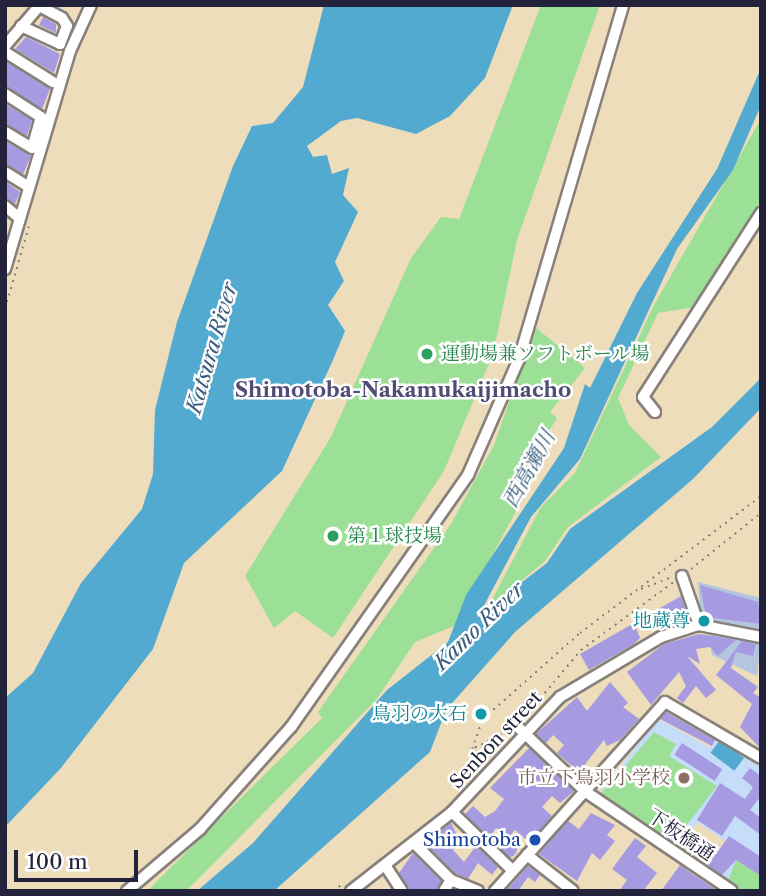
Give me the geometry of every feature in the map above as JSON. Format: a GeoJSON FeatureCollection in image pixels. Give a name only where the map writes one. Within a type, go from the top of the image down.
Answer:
{"type":"FeatureCollection","features":[{"type":"Feature","properties":{"kind":"street"},"geometry":{"type":"LineString","coordinates":[[5,132],[32,148],[90,5]]}},
{"type":"Feature","properties":{"kind":"street"},"geometry":{"type":"LineString","coordinates":[[127,891],[200,829],[291,727],[468,475],[519,359],[622,5]]}},
{"type":"Feature","properties":{"kind":"street"},"geometry":{"type":"LineString","coordinates":[[5,46],[40,6],[67,26],[80,31]]}},
{"type":"Feature","properties":{"kind":"street"},"geometry":{"type":"LineString","coordinates":[[22,26],[60,44],[67,26]]}},
{"type":"Feature","properties":{"kind":"street"},"geometry":{"type":"LineString","coordinates":[[5,52],[53,82]]}},
{"type":"Feature","properties":{"kind":"street"},"geometry":{"type":"LineString","coordinates":[[5,94],[46,118]]}},
{"type":"Feature","properties":{"kind":"street"},"geometry":{"type":"LineString","coordinates":[[5,269],[46,118]]}},
{"type":"Feature","properties":{"kind":"street"},"geometry":{"type":"LineString","coordinates":[[5,172],[27,186]]}},
{"type":"Feature","properties":{"kind":"street"},"geometry":{"type":"LineString","coordinates":[[5,206],[18,217]]}},
{"type":"Feature","properties":{"kind":"street"},"geometry":{"type":"LineString","coordinates":[[655,412],[643,397],[761,214]]}},
{"type":"Feature","properties":{"kind":"street"},"geometry":{"type":"LineString","coordinates":[[682,576],[699,625]]}},
{"type":"Feature","properties":{"kind":"street","name":"Senbon street"},"geometry":{"type":"LineString","coordinates":[[351,891],[452,813],[521,729],[560,697],[661,636],[699,625],[761,637]]}},
{"type":"Feature","properties":{"kind":"street"},"geometry":{"type":"LineString","coordinates":[[495,891],[665,702],[761,758]]}},
{"type":"Feature","properties":{"kind":"street","name":"下板橋通"},"geometry":{"type":"LineString","coordinates":[[521,729],[586,792],[732,891]]}},
{"type":"Feature","properties":{"kind":"street"},"geometry":{"type":"LineString","coordinates":[[452,813],[512,870]]}},
{"type":"Feature","properties":{"kind":"street"},"geometry":{"type":"LineString","coordinates":[[414,843],[451,880],[478,891]]}},
{"type":"Feature","properties":{"kind":"street"},"geometry":{"type":"LineString","coordinates":[[527,855],[573,891]]}},
{"type":"Feature","properties":{"kind":"street"},"geometry":{"type":"LineString","coordinates":[[385,865],[402,891]]}},
{"type":"Feature","properties":{"kind":"street"},"geometry":{"type":"LineString","coordinates":[[444,891],[451,880]]}},
{"type":"Feature","properties":{"kind":"path"},"geometry":{"type":"LineString","coordinates":[[521,729],[472,749],[483,719],[637,591],[761,496]]}},
{"type":"Feature","properties":{"kind":"path"},"geometry":{"type":"LineString","coordinates":[[637,591],[682,576]]}},
{"type":"Feature","properties":{"kind":"shaded area"},"geometry":{"type":"Polygon","coordinates":[[[698,582],[761,598],[761,634],[701,620],[698,582]]]}},
{"type":"Feature","properties":{"kind":"shaded area"},"geometry":{"type":"Polygon","coordinates":[[[708,629],[761,640],[757,676],[712,655],[708,629]]]}},
{"type":"Feature","properties":{"kind":"shaded area","name":"市立下鳥羽小学校"},"geometry":{"type":"Polygon","coordinates":[[[658,719],[711,748],[717,736],[761,766],[761,891],[740,891],[705,868],[725,841],[697,822],[681,849],[598,795],[658,719]]]}},
{"type":"Feature","properties":{"kind":"green space"},"geometry":{"type":"Polygon","coordinates":[[[541,5],[600,5],[517,240],[493,354],[444,471],[333,638],[295,611],[274,628],[245,576],[331,437],[411,258],[441,217],[459,219],[541,5]]]}},
{"type":"Feature","properties":{"kind":"green space"},"geometry":{"type":"Polygon","coordinates":[[[761,119],[761,201],[695,307],[658,313],[618,398],[629,425],[661,457],[568,527],[545,561],[487,609],[541,507],[575,473],[654,305],[761,119]]]}},
{"type":"Feature","properties":{"kind":"green space"},"geometry":{"type":"Polygon","coordinates":[[[535,327],[585,368],[550,412],[557,418],[528,466],[536,474],[454,626],[415,642],[376,700],[186,891],[147,891],[322,718],[318,712],[451,524],[494,445],[535,327]]]}},
{"type":"Feature","properties":{"kind":"green space"},"geometry":{"type":"Polygon","coordinates":[[[654,732],[676,744],[669,756],[717,786],[686,826],[688,835],[676,828],[668,840],[600,795],[654,732]]]}},
{"type":"Feature","properties":{"kind":"green space"},"geometry":{"type":"Polygon","coordinates":[[[736,860],[761,876],[761,891],[743,891],[728,881],[736,860]]]}},
{"type":"Feature","properties":{"kind":"water","name":"Katsura River"},"geometry":{"type":"Polygon","coordinates":[[[324,5],[513,5],[485,78],[450,116],[416,134],[357,118],[341,121],[307,146],[313,157],[327,155],[332,174],[349,168],[343,195],[358,212],[335,262],[344,281],[328,305],[345,331],[333,360],[282,471],[184,563],[153,649],[61,768],[5,827],[5,698],[33,673],[81,583],[142,509],[153,474],[155,410],[177,322],[233,166],[252,126],[273,123],[303,87],[324,5]]]}},
{"type":"Feature","properties":{"kind":"water","name":"Kamo River"},"geometry":{"type":"Polygon","coordinates":[[[761,68],[761,105],[733,170],[677,249],[580,459],[531,517],[479,615],[547,563],[570,529],[712,427],[761,378],[761,408],[693,479],[515,632],[446,710],[430,752],[274,891],[197,891],[253,843],[387,690],[448,642],[466,595],[564,448],[585,384],[590,388],[637,293],[717,169],[761,68]]]}},
{"type":"Feature","properties":{"kind":"water"},"geometry":{"type":"Polygon","coordinates":[[[720,740],[744,758],[734,771],[710,753],[720,740]]]}},
{"type":"Feature","properties":{"kind":"building"},"geometry":{"type":"Polygon","coordinates":[[[43,17],[56,24],[56,33],[39,25],[43,17]]]}},
{"type":"Feature","properties":{"kind":"building"},"geometry":{"type":"Polygon","coordinates":[[[26,37],[60,54],[54,73],[15,49],[26,37]]]}},
{"type":"Feature","properties":{"kind":"building"},"geometry":{"type":"Polygon","coordinates":[[[7,62],[50,89],[42,109],[5,86],[7,62]]]}},
{"type":"Feature","properties":{"kind":"building"},"geometry":{"type":"Polygon","coordinates":[[[5,104],[32,120],[27,136],[5,124],[5,104]]]}},
{"type":"Feature","properties":{"kind":"building"},"geometry":{"type":"Polygon","coordinates":[[[5,141],[31,156],[23,174],[5,164],[5,141]]]}},
{"type":"Feature","properties":{"kind":"building"},"geometry":{"type":"Polygon","coordinates":[[[5,181],[20,192],[15,204],[5,198],[5,181]]]}},
{"type":"Feature","properties":{"kind":"building"},"geometry":{"type":"Polygon","coordinates":[[[700,585],[758,602],[761,624],[706,617],[700,585]]]}},
{"type":"Feature","properties":{"kind":"building"},"geometry":{"type":"Polygon","coordinates":[[[681,596],[689,620],[657,630],[653,619],[636,628],[640,638],[634,644],[589,670],[580,654],[681,596]]]}},
{"type":"Feature","properties":{"kind":"building"},"geometry":{"type":"Polygon","coordinates":[[[699,634],[736,640],[718,656],[710,647],[696,649],[700,664],[687,656],[716,690],[706,698],[696,686],[683,703],[677,698],[686,686],[679,672],[651,705],[627,672],[664,644],[699,634]]]}},
{"type":"Feature","properties":{"kind":"building"},"geometry":{"type":"Polygon","coordinates":[[[742,641],[756,644],[753,656],[736,652],[731,668],[758,687],[753,693],[761,698],[761,749],[740,727],[752,704],[716,675],[742,641]]]}},
{"type":"Feature","properties":{"kind":"building"},"geometry":{"type":"Polygon","coordinates":[[[610,682],[628,703],[623,707],[639,719],[620,740],[607,746],[604,740],[579,772],[557,753],[564,745],[553,735],[546,743],[536,734],[577,697],[587,711],[610,682]]]}},
{"type":"Feature","properties":{"kind":"building"},"geometry":{"type":"Polygon","coordinates":[[[666,712],[715,740],[712,746],[660,719],[666,712]]]}},
{"type":"Feature","properties":{"kind":"building"},"geometry":{"type":"Polygon","coordinates":[[[682,743],[722,769],[715,781],[674,755],[682,743]]]}},
{"type":"Feature","properties":{"kind":"building"},"geometry":{"type":"Polygon","coordinates":[[[529,748],[574,791],[560,803],[552,796],[542,807],[552,816],[529,842],[515,830],[508,838],[496,828],[489,837],[465,814],[473,806],[485,817],[495,811],[504,799],[490,788],[529,748]]]}},
{"type":"Feature","properties":{"kind":"building"},"geometry":{"type":"Polygon","coordinates":[[[750,768],[761,776],[761,796],[750,810],[761,818],[761,835],[735,816],[722,836],[697,820],[720,783],[745,799],[753,787],[742,778],[750,768]]]}},
{"type":"Feature","properties":{"kind":"building"},"geometry":{"type":"Polygon","coordinates":[[[591,813],[615,825],[607,835],[615,841],[600,860],[592,853],[577,881],[539,854],[568,821],[579,829],[591,813]]]}},
{"type":"Feature","properties":{"kind":"building"},"geometry":{"type":"Polygon","coordinates":[[[451,823],[461,843],[453,850],[464,862],[476,846],[498,867],[492,875],[478,863],[468,879],[455,873],[425,843],[451,823]]]}},
{"type":"Feature","properties":{"kind":"building"},"geometry":{"type":"Polygon","coordinates":[[[729,836],[761,857],[761,876],[736,860],[722,875],[708,865],[729,836]]]}},
{"type":"Feature","properties":{"kind":"building"},"geometry":{"type":"Polygon","coordinates":[[[635,838],[646,846],[637,857],[657,873],[643,891],[619,891],[627,880],[612,869],[635,838]]]}},
{"type":"Feature","properties":{"kind":"building"},"geometry":{"type":"Polygon","coordinates":[[[509,841],[517,849],[509,857],[501,849],[509,841]]]}},
{"type":"Feature","properties":{"kind":"building"},"geometry":{"type":"Polygon","coordinates":[[[413,853],[441,881],[436,891],[410,891],[399,873],[413,853]]]}},
{"type":"Feature","properties":{"kind":"building"},"geometry":{"type":"Polygon","coordinates":[[[680,865],[691,873],[718,891],[661,891],[680,865]]]}},
{"type":"Feature","properties":{"kind":"building"},"geometry":{"type":"Polygon","coordinates":[[[528,866],[540,875],[535,882],[528,877],[518,891],[506,891],[528,866]]]}},
{"type":"Feature","properties":{"kind":"place","name":"運動場兼ソフトボール場"},"geometry":{"type":"Point","coordinates":[427,354]}},
{"type":"Feature","properties":{"kind":"place","name":"第１球技場"},"geometry":{"type":"Point","coordinates":[333,536]}},
{"type":"Feature","properties":{"kind":"place","name":"地蔵尊"},"geometry":{"type":"Point","coordinates":[704,621]}},
{"type":"Feature","properties":{"kind":"place","name":"鳥羽の大石"},"geometry":{"type":"Point","coordinates":[481,714]}},
{"type":"Feature","properties":{"kind":"place","name":"市立下鳥羽小学校"},"geometry":{"type":"Point","coordinates":[684,778]}},
{"type":"Feature","properties":{"kind":"place","name":"Shimotoba"},"geometry":{"type":"Point","coordinates":[535,840]}},
{"type":"Feature","properties":{"kind":"district","name":"Shimotoba-Nakamukaijimacho"},"geometry":{"type":"Point","coordinates":[403,390]}},
{"type":"Feature","properties":{"kind":"water label","name":"西高瀬川"},"geometry":{"type":"Point","coordinates":[529,469]}}]}
